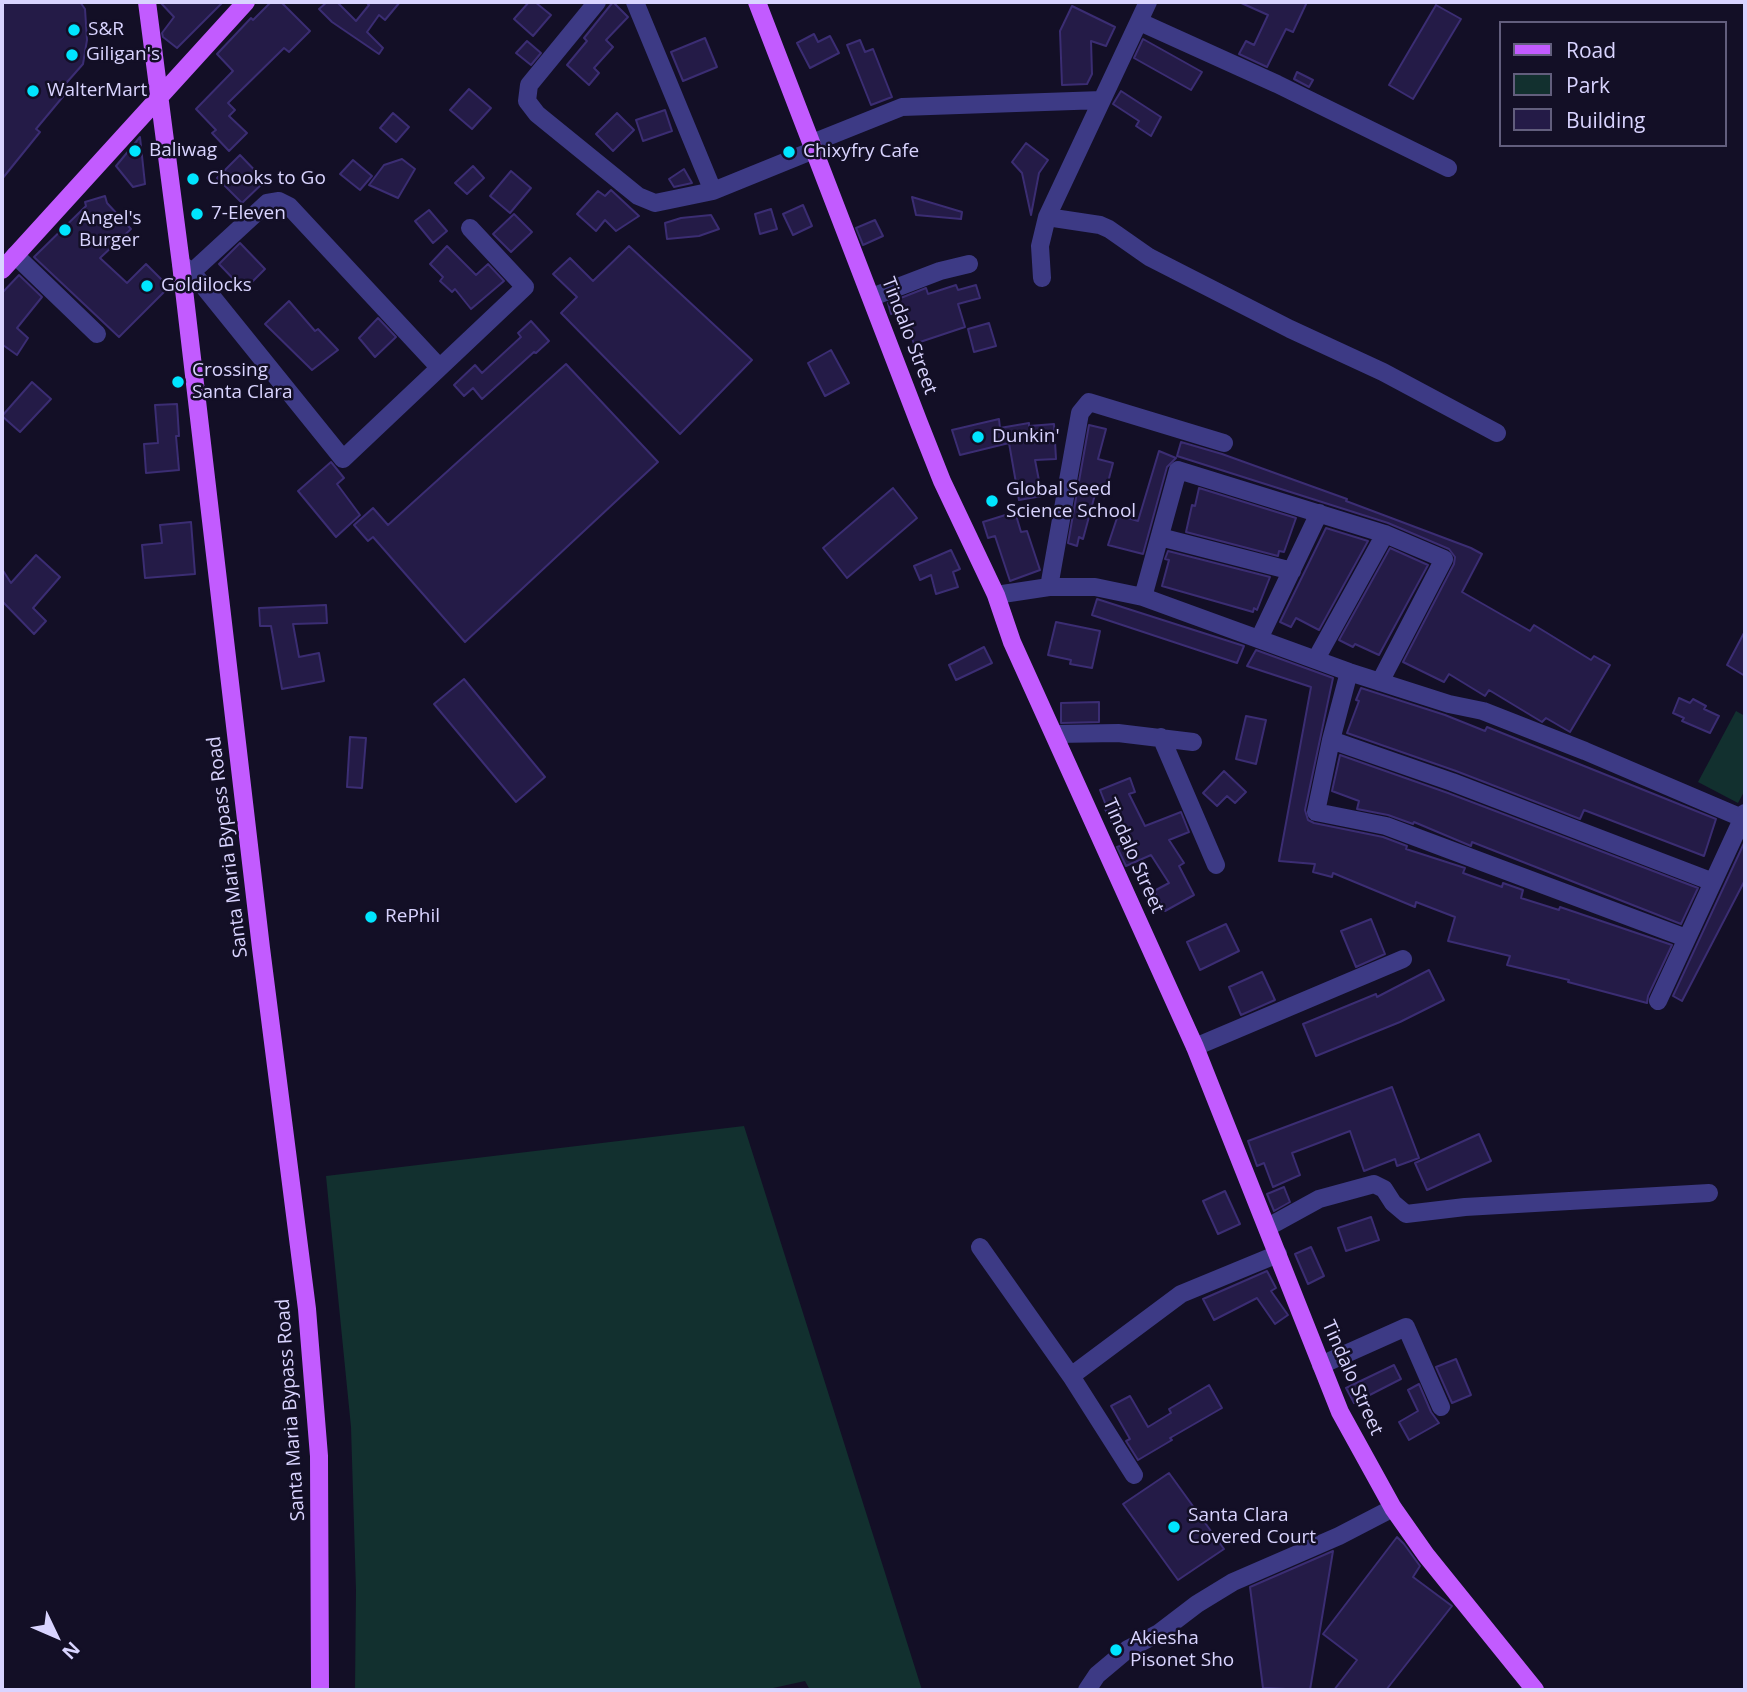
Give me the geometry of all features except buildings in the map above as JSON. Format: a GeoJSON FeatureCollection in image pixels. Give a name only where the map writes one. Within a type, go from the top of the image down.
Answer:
{"type":"FeatureCollection","features":[{"type":"Feature","properties":{"kind":"main road","name":"Santa Maria Bypass Road"},"geometry":{"type":"LineString","coordinates":[[147,2],[158,97],[186,268],[263,961],[307,1309],[319,1455],[320,1690]]}},
{"type":"Feature","properties":{"kind":"main road"},"geometry":{"type":"LineString","coordinates":[[2,270],[246,2]]}},
{"type":"Feature","properties":{"kind":"main road","name":"Tindalo Street"},"geometry":{"type":"LineString","coordinates":[[759,2],[942,481],[996,595],[1012,642],[1195,1047],[1340,1412],[1392,1508],[1426,1555],[1535,1690]]}},
{"type":"Feature","properties":{"kind":"street"},"geometry":{"type":"LineString","coordinates":[[597,2],[529,85],[527,100],[537,114],[638,197],[655,203],[713,191],[902,107],[1102,100]]}},
{"type":"Feature","properties":{"kind":"street"},"geometry":{"type":"LineString","coordinates":[[635,2],[713,191]]}},
{"type":"Feature","properties":{"kind":"street"},"geometry":{"type":"LineString","coordinates":[[1042,278],[1040,246],[1047,217],[1148,2]]}},
{"type":"Feature","properties":{"kind":"street"},"geometry":{"type":"LineString","coordinates":[[1140,22],[1277,84],[1448,167]]}},
{"type":"Feature","properties":{"kind":"street"},"geometry":{"type":"LineString","coordinates":[[439,367],[289,206],[279,201],[267,203],[186,268],[342,458],[525,287],[470,228]]}},
{"type":"Feature","properties":{"kind":"street"},"geometry":{"type":"LineString","coordinates":[[1047,217],[1100,225],[1109,229],[1149,257],[1290,329],[1383,372],[1497,433]]}},
{"type":"Feature","properties":{"kind":"street"},"geometry":{"type":"LineString","coordinates":[[15,255],[97,334]]}},
{"type":"Feature","properties":{"kind":"street"},"geometry":{"type":"LineString","coordinates":[[872,296],[940,271],[969,264]]}},
{"type":"Feature","properties":{"kind":"street"},"geometry":{"type":"LineString","coordinates":[[1049,587],[1080,412],[1089,402],[1224,443]]}},
{"type":"Feature","properties":{"kind":"street"},"geometry":{"type":"LineString","coordinates":[[1143,597],[1178,470],[1385,534],[1444,559],[1380,682]]}},
{"type":"Feature","properties":{"kind":"street"},"geometry":{"type":"LineString","coordinates":[[1259,639],[1319,513]]}},
{"type":"Feature","properties":{"kind":"street"},"geometry":{"type":"LineString","coordinates":[[1317,659],[1385,534]]}},
{"type":"Feature","properties":{"kind":"street"},"geometry":{"type":"LineString","coordinates":[[1160,537],[1292,571]]}},
{"type":"Feature","properties":{"kind":"street"},"geometry":{"type":"LineString","coordinates":[[996,595],[1049,587],[1095,587],[1143,597],[1349,672],[1449,704],[1483,711],[1744,815],[1658,1002]]}},
{"type":"Feature","properties":{"kind":"street"},"geometry":{"type":"LineString","coordinates":[[1349,672],[1316,812],[1386,826],[1686,938]]}},
{"type":"Feature","properties":{"kind":"street"},"geometry":{"type":"LineString","coordinates":[[1055,734],[1118,733],[1192,742]]}},
{"type":"Feature","properties":{"kind":"street"},"geometry":{"type":"LineString","coordinates":[[1161,737],[1216,866]]}},
{"type":"Feature","properties":{"kind":"street"},"geometry":{"type":"LineString","coordinates":[[1331,740],[1452,782],[1713,883]]}},
{"type":"Feature","properties":{"kind":"street"},"geometry":{"type":"LineString","coordinates":[[1195,1047],[1403,959]]}},
{"type":"Feature","properties":{"kind":"street"},"geometry":{"type":"LineString","coordinates":[[1268,1227],[1319,1199],[1374,1184],[1384,1189],[1393,1203],[1406,1214],[1709,1193]]}},
{"type":"Feature","properties":{"kind":"street"},"geometry":{"type":"LineString","coordinates":[[980,1247],[1070,1376],[1134,1475]]}},
{"type":"Feature","properties":{"kind":"street"},"geometry":{"type":"LineString","coordinates":[[1070,1376],[1181,1294],[1278,1254]]}},
{"type":"Feature","properties":{"kind":"street"},"geometry":{"type":"LineString","coordinates":[[1321,1365],[1406,1327],[1441,1407]]}},
{"type":"Feature","properties":{"kind":"street"},"geometry":{"type":"LineString","coordinates":[[1087,1690],[1097,1675],[1128,1649],[1160,1633],[1197,1604],[1233,1582],[1339,1536],[1392,1508]]}},
{"type":"Feature","properties":{"kind":"green space"},"geometry":{"type":"Polygon","coordinates":[[[1736,711],[1745,716],[1745,790],[1738,803],[1698,782],[1736,711]]]}},
{"type":"Feature","properties":{"kind":"green space"},"geometry":{"type":"Polygon","coordinates":[[[744,1126],[922,1690],[810,1690],[805,1681],[764,1690],[355,1690],[356,1590],[351,1427],[326,1176],[744,1126]]]}},
{"type":"Feature","properties":{"kind":"place","name":"S&R"},"geometry":{"type":"Point","coordinates":[74,30]}},
{"type":"Feature","properties":{"kind":"place","name":"Giligan's"},"geometry":{"type":"Point","coordinates":[72,55]}},
{"type":"Feature","properties":{"kind":"place","name":"WalterMart"},"geometry":{"type":"Point","coordinates":[33,91]}},
{"type":"Feature","properties":{"kind":"place","name":"Baliwag"},"geometry":{"type":"Point","coordinates":[135,151]}},
{"type":"Feature","properties":{"kind":"place","name":"Chixyfry Cafe"},"geometry":{"type":"Point","coordinates":[789,152]}},
{"type":"Feature","properties":{"kind":"place","name":"Chooks to Go"},"geometry":{"type":"Point","coordinates":[193,179]}},
{"type":"Feature","properties":{"kind":"place","name":"7-Eleven"},"geometry":{"type":"Point","coordinates":[197,214]}},
{"type":"Feature","properties":{"kind":"place","name":"Angel's Burger"},"geometry":{"type":"Point","coordinates":[65,230]}},
{"type":"Feature","properties":{"kind":"place","name":"Goldilocks"},"geometry":{"type":"Point","coordinates":[147,286]}},
{"type":"Feature","properties":{"kind":"place","name":"Crossing Santa Clara"},"geometry":{"type":"Point","coordinates":[178,382]}},
{"type":"Feature","properties":{"kind":"place","name":"Dunkin'"},"geometry":{"type":"Point","coordinates":[978,437]}},
{"type":"Feature","properties":{"kind":"place","name":"Global Seed Science School"},"geometry":{"type":"Point","coordinates":[992,501]}},
{"type":"Feature","properties":{"kind":"place","name":"RePhil"},"geometry":{"type":"Point","coordinates":[371,917]}},
{"type":"Feature","properties":{"kind":"place","name":"Santa Clara Covered Court"},"geometry":{"type":"Point","coordinates":[1174,1527]}},
{"type":"Feature","properties":{"kind":"place","name":"Akiesha Pisonet Sho"},"geometry":{"type":"Point","coordinates":[1116,1650]}}]}
